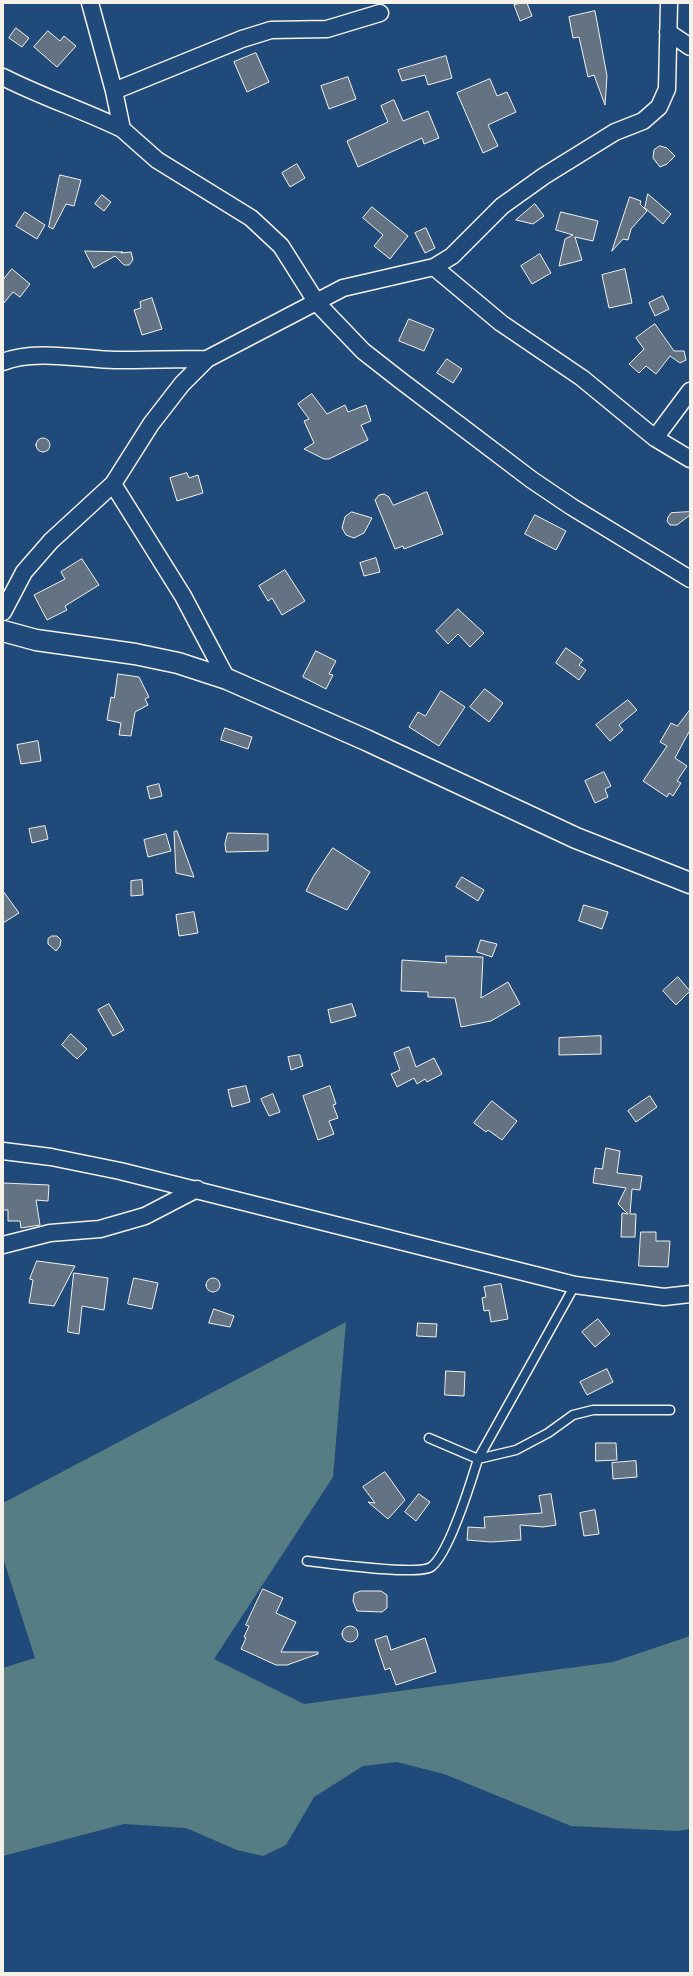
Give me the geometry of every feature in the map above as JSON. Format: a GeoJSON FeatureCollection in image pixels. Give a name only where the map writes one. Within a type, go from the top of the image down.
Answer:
{"type":"FeatureCollection","features":[{"type":"Feature","properties":{"kind":"street"},"geometry":{"type":"LineString","coordinates":[[90,3],[114,91],[122,129]]}},
{"type":"Feature","properties":{"kind":"street"},"geometry":{"type":"LineString","coordinates":[[3,612],[24,572],[51,541],[113,484],[151,424],[182,384],[207,359],[343,288],[378,278],[434,267],[452,256],[502,206],[544,176],[615,132],[643,121],[660,107],[667,89],[669,3]]}},
{"type":"Feature","properties":{"kind":"street"},"geometry":{"type":"LineString","coordinates":[[114,91],[271,30],[326,29],[380,13]]}},
{"type":"Feature","properties":{"kind":"street"},"geometry":{"type":"LineString","coordinates":[[668,32],[690,47]]}},
{"type":"Feature","properties":{"kind":"street"},"geometry":{"type":"LineString","coordinates":[[3,77],[34,92],[98,117],[122,129],[156,160],[251,218],[281,246],[317,302],[363,351],[532,480],[572,507],[690,579]]}},
{"type":"Feature","properties":{"kind":"street"},"geometry":{"type":"LineString","coordinates":[[434,267],[501,323],[582,378],[655,438],[690,459]]}},
{"type":"Feature","properties":{"kind":"street"},"geometry":{"type":"LineString","coordinates":[[3,362],[11,359],[41,356],[116,360],[207,359]]}},
{"type":"Feature","properties":{"kind":"street"},"geometry":{"type":"LineString","coordinates":[[655,438],[690,391]]}},
{"type":"Feature","properties":{"kind":"street"},"geometry":{"type":"LineString","coordinates":[[113,484],[183,596],[227,679]]}},
{"type":"Feature","properties":{"kind":"street"},"geometry":{"type":"LineString","coordinates":[[3,631],[36,640],[135,654],[178,663],[227,679],[366,740],[576,838],[690,883]]}},
{"type":"Feature","properties":{"kind":"street"},"geometry":{"type":"LineString","coordinates":[[3,1151],[51,1157],[113,1169],[575,1285],[664,1297],[690,1294]]}},
{"type":"Feature","properties":{"kind":"street"},"geometry":{"type":"LineString","coordinates":[[3,1245],[50,1233],[100,1229],[145,1216],[197,1189]]}},
{"type":"Feature","properties":{"kind":"lane"},"geometry":{"type":"LineString","coordinates":[[306,1561],[410,1571],[430,1568],[443,1554],[478,1459],[575,1285]]}},
{"type":"Feature","properties":{"kind":"lane"},"geometry":{"type":"LineString","coordinates":[[429,1438],[478,1459],[516,1450],[548,1433],[574,1415],[593,1410],[670,1410]]}},
{"type":"Feature","properties":{"kind":"green space"},"geometry":{"type":"Polygon","coordinates":[[[346,1322],[333,1477],[214,1659],[304,1704],[613,1662],[690,1636],[690,1829],[677,1831],[571,1826],[444,1774],[397,1762],[363,1766],[314,1797],[286,1845],[263,1856],[237,1850],[186,1828],[124,1824],[3,1856],[3,1668],[35,1658],[3,1558],[3,1503],[346,1322]]]}},
{"type":"Feature","properties":{"kind":"building"},"geometry":{"type":"Polygon","coordinates":[[[527,3],[532,16],[520,21],[514,5],[527,3]]]}},
{"type":"Feature","properties":{"kind":"building"},"geometry":{"type":"Polygon","coordinates":[[[595,11],[607,76],[605,105],[594,75],[588,77],[579,37],[573,38],[569,17],[595,11]]]}},
{"type":"Feature","properties":{"kind":"building"},"geometry":{"type":"Polygon","coordinates":[[[16,28],[29,38],[22,47],[9,38],[16,28]]]}},
{"type":"Feature","properties":{"kind":"building"},"geometry":{"type":"Polygon","coordinates":[[[48,31],[60,41],[64,36],[76,46],[57,67],[34,47],[48,31]]]}},
{"type":"Feature","properties":{"kind":"building"},"geometry":{"type":"Polygon","coordinates":[[[256,53],[269,82],[247,92],[234,62],[256,53]]]}},
{"type":"Feature","properties":{"kind":"building"},"geometry":{"type":"Polygon","coordinates":[[[446,56],[452,78],[428,85],[425,75],[402,81],[398,70],[446,56]]]}},
{"type":"Feature","properties":{"kind":"building"},"geometry":{"type":"Polygon","coordinates":[[[348,77],[356,99],[329,109],[321,86],[348,77]]]}},
{"type":"Feature","properties":{"kind":"building"},"geometry":{"type":"Polygon","coordinates":[[[490,79],[497,96],[507,92],[516,112],[488,125],[498,146],[483,153],[457,93],[490,79]]]}},
{"type":"Feature","properties":{"kind":"building"},"geometry":{"type":"Polygon","coordinates":[[[394,100],[403,121],[428,111],[439,138],[424,144],[422,138],[358,167],[347,141],[388,122],[381,106],[394,100]]]}},
{"type":"Feature","properties":{"kind":"building"},"geometry":{"type":"Polygon","coordinates":[[[660,146],[667,148],[675,156],[667,164],[660,167],[653,158],[654,150],[660,146]]]}},
{"type":"Feature","properties":{"kind":"building"},"geometry":{"type":"Polygon","coordinates":[[[297,164],[305,178],[290,187],[282,173],[297,164]]]}},
{"type":"Feature","properties":{"kind":"building"},"geometry":{"type":"Polygon","coordinates":[[[60,175],[81,180],[74,206],[66,204],[53,229],[49,227],[60,175]]]}},
{"type":"Feature","properties":{"kind":"building"},"geometry":{"type":"Polygon","coordinates":[[[648,194],[671,214],[663,224],[645,208],[648,194]]]}},
{"type":"Feature","properties":{"kind":"building"},"geometry":{"type":"Polygon","coordinates":[[[102,195],[111,202],[104,211],[95,204],[102,195]]]}},
{"type":"Feature","properties":{"kind":"building"},"geometry":{"type":"Polygon","coordinates":[[[630,197],[641,201],[640,204],[647,211],[631,229],[628,240],[623,239],[612,251],[630,197]]]}},
{"type":"Feature","properties":{"kind":"building"},"geometry":{"type":"Polygon","coordinates":[[[535,204],[544,216],[533,224],[516,220],[535,204]]]}},
{"type":"Feature","properties":{"kind":"building"},"geometry":{"type":"Polygon","coordinates":[[[372,207],[408,236],[390,259],[374,246],[383,235],[363,218],[372,207]]]}},
{"type":"Feature","properties":{"kind":"building"},"geometry":{"type":"Polygon","coordinates":[[[25,212],[45,225],[37,239],[16,226],[25,212]]]}},
{"type":"Feature","properties":{"kind":"building"},"geometry":{"type":"Polygon","coordinates":[[[561,212],[598,221],[593,241],[575,237],[582,260],[559,266],[565,239],[573,235],[556,230],[561,212]]]}},
{"type":"Feature","properties":{"kind":"building"},"geometry":{"type":"Polygon","coordinates":[[[426,228],[435,248],[425,253],[415,233],[426,228]]]}},
{"type":"Feature","properties":{"kind":"building"},"geometry":{"type":"Polygon","coordinates":[[[85,251],[123,252],[121,253],[131,252],[133,260],[129,265],[124,265],[115,256],[94,268],[85,251]]]}},
{"type":"Feature","properties":{"kind":"building"},"geometry":{"type":"Polygon","coordinates":[[[540,254],[551,273],[532,284],[521,266],[540,254]]]}},
{"type":"Feature","properties":{"kind":"building"},"geometry":{"type":"Polygon","coordinates":[[[12,269],[30,284],[20,297],[13,292],[3,304],[3,280],[12,269]]]}},
{"type":"Feature","properties":{"kind":"building"},"geometry":{"type":"Polygon","coordinates":[[[625,269],[632,303],[609,308],[602,275],[625,269]]]}},
{"type":"Feature","properties":{"kind":"building"},"geometry":{"type":"Polygon","coordinates":[[[663,296],[669,309],[655,316],[649,303],[663,296]]]}},
{"type":"Feature","properties":{"kind":"building"},"geometry":{"type":"Polygon","coordinates":[[[152,298],[162,329],[142,335],[134,310],[141,308],[140,302],[152,298]]]}},
{"type":"Feature","properties":{"kind":"building"},"geometry":{"type":"Polygon","coordinates":[[[409,319],[434,329],[424,351],[399,341],[409,319]]]}},
{"type":"Feature","properties":{"kind":"building"},"geometry":{"type":"Polygon","coordinates":[[[655,324],[674,351],[684,351],[686,360],[680,363],[670,356],[656,374],[646,366],[639,373],[629,364],[644,349],[636,338],[655,324]]]}},
{"type":"Feature","properties":{"kind":"building"},"geometry":{"type":"Polygon","coordinates":[[[447,359],[462,369],[453,383],[437,373],[447,359]]]}},
{"type":"Feature","properties":{"kind":"building"},"geometry":{"type":"Polygon","coordinates":[[[312,394],[327,414],[345,405],[348,412],[366,405],[371,421],[361,425],[368,440],[329,459],[324,459],[304,449],[314,443],[304,421],[309,419],[298,404],[312,394]]]}},
{"type":"Feature","properties":{"kind":"building"},"geometry":{"type":"Polygon","coordinates":[[[43,438],[48,440],[50,445],[48,450],[43,452],[38,450],[36,445],[38,440],[43,438]]]}},
{"type":"Feature","properties":{"kind":"building"},"geometry":{"type":"Polygon","coordinates":[[[187,473],[189,478],[198,475],[203,493],[177,501],[170,478],[187,473]]]}},
{"type":"Feature","properties":{"kind":"building"},"geometry":{"type":"Polygon","coordinates":[[[427,492],[443,534],[404,549],[403,546],[395,549],[375,500],[379,495],[384,494],[389,497],[393,505],[427,492]]]}},
{"type":"Feature","properties":{"kind":"building"},"geometry":{"type":"Polygon","coordinates":[[[352,512],[372,518],[364,533],[354,538],[346,535],[342,528],[345,517],[352,512]]]}},
{"type":"Feature","properties":{"kind":"building"},"geometry":{"type":"Polygon","coordinates":[[[690,512],[690,515],[677,525],[670,525],[667,521],[671,513],[690,512]]]}},
{"type":"Feature","properties":{"kind":"building"},"geometry":{"type":"Polygon","coordinates":[[[535,515],[566,531],[556,550],[525,534],[535,515]]]}},
{"type":"Feature","properties":{"kind":"building"},"geometry":{"type":"Polygon","coordinates":[[[376,558],[380,572],[364,576],[360,563],[376,558]]]}},
{"type":"Feature","properties":{"kind":"building"},"geometry":{"type":"Polygon","coordinates":[[[82,559],[99,585],[65,606],[67,610],[47,620],[34,595],[65,579],[61,572],[82,559]]]}},
{"type":"Feature","properties":{"kind":"building"},"geometry":{"type":"Polygon","coordinates":[[[285,570],[305,601],[282,615],[272,598],[268,601],[259,586],[285,570]]]}},
{"type":"Feature","properties":{"kind":"building"},"geometry":{"type":"Polygon","coordinates":[[[458,609],[484,633],[470,647],[458,634],[448,644],[436,631],[458,609]]]}},
{"type":"Feature","properties":{"kind":"building"},"geometry":{"type":"Polygon","coordinates":[[[566,648],[583,660],[579,665],[586,670],[579,680],[556,663],[566,648]]]}},
{"type":"Feature","properties":{"kind":"building"},"geometry":{"type":"Polygon","coordinates":[[[316,651],[336,661],[329,674],[333,675],[326,689],[303,677],[316,651]]]}},
{"type":"Feature","properties":{"kind":"building"},"geometry":{"type":"Polygon","coordinates":[[[118,674],[139,677],[149,697],[145,699],[148,705],[135,712],[131,736],[119,735],[121,723],[107,720],[111,697],[114,698],[118,674]]]}},
{"type":"Feature","properties":{"kind":"building"},"geometry":{"type":"Polygon","coordinates":[[[485,689],[503,703],[489,722],[470,707],[485,689]]]}},
{"type":"Feature","properties":{"kind":"building"},"geometry":{"type":"Polygon","coordinates":[[[441,691],[465,707],[439,746],[409,727],[418,712],[425,716],[441,691]]]}},
{"type":"Feature","properties":{"kind":"building"},"geometry":{"type":"Polygon","coordinates":[[[628,700],[637,710],[619,725],[623,730],[610,741],[596,725],[628,700]]]}},
{"type":"Feature","properties":{"kind":"building"},"geometry":{"type":"Polygon","coordinates":[[[690,710],[690,730],[675,758],[687,766],[677,781],[681,783],[673,796],[669,793],[667,797],[643,781],[667,746],[660,742],[671,723],[677,726],[690,710]]]}},
{"type":"Feature","properties":{"kind":"building"},"geometry":{"type":"Polygon","coordinates":[[[225,728],[252,737],[248,749],[221,740],[225,728]]]}},
{"type":"Feature","properties":{"kind":"building"},"geometry":{"type":"Polygon","coordinates":[[[38,741],[41,761],[21,764],[17,745],[38,741]]]}},
{"type":"Feature","properties":{"kind":"building"},"geometry":{"type":"Polygon","coordinates":[[[604,772],[611,786],[605,789],[608,797],[595,803],[585,781],[604,772]]]}},
{"type":"Feature","properties":{"kind":"building"},"geometry":{"type":"Polygon","coordinates":[[[159,784],[162,796],[150,799],[147,787],[159,784]]]}},
{"type":"Feature","properties":{"kind":"building"},"geometry":{"type":"Polygon","coordinates":[[[45,826],[48,839],[32,843],[29,829],[45,826]]]}},
{"type":"Feature","properties":{"kind":"building"},"geometry":{"type":"Polygon","coordinates":[[[177,831],[194,877],[176,873],[174,832],[177,831]]]}},
{"type":"Feature","properties":{"kind":"building"},"geometry":{"type":"Polygon","coordinates":[[[228,833],[268,834],[268,851],[226,852],[225,844],[228,833]]]}},
{"type":"Feature","properties":{"kind":"building"},"geometry":{"type":"Polygon","coordinates":[[[166,834],[171,851],[148,857],[144,840],[166,834]]]}},
{"type":"Feature","properties":{"kind":"building"},"geometry":{"type":"Polygon","coordinates":[[[333,848],[370,872],[347,910],[306,891],[313,877],[333,848]]]}},
{"type":"Feature","properties":{"kind":"building"},"geometry":{"type":"Polygon","coordinates":[[[462,877],[484,890],[478,901],[456,887],[462,877]]]}},
{"type":"Feature","properties":{"kind":"building"},"geometry":{"type":"Polygon","coordinates":[[[142,880],[143,895],[131,896],[131,881],[142,880]]]}},
{"type":"Feature","properties":{"kind":"building"},"geometry":{"type":"Polygon","coordinates":[[[3,891],[19,913],[3,923],[3,891]]]}},
{"type":"Feature","properties":{"kind":"building"},"geometry":{"type":"Polygon","coordinates":[[[584,905],[608,912],[602,929],[579,921],[584,905]]]}},
{"type":"Feature","properties":{"kind":"building"},"geometry":{"type":"Polygon","coordinates":[[[194,912],[198,933],[179,936],[176,915],[194,912]]]}},
{"type":"Feature","properties":{"kind":"building"},"geometry":{"type":"Polygon","coordinates":[[[52,936],[57,936],[61,940],[60,946],[56,951],[48,944],[48,939],[52,936]]]}},
{"type":"Feature","properties":{"kind":"building"},"geometry":{"type":"Polygon","coordinates":[[[481,940],[497,944],[492,957],[477,952],[481,940]]]}},
{"type":"Feature","properties":{"kind":"building"},"geometry":{"type":"Polygon","coordinates":[[[446,956],[483,957],[481,998],[508,982],[520,1004],[491,1021],[461,1027],[455,998],[428,997],[428,992],[401,991],[402,960],[446,963],[446,956]]]}},
{"type":"Feature","properties":{"kind":"building"},"geometry":{"type":"Polygon","coordinates":[[[678,977],[690,991],[676,1005],[663,991],[678,977]]]}},
{"type":"Feature","properties":{"kind":"building"},"geometry":{"type":"Polygon","coordinates":[[[109,1004],[124,1030],[113,1036],[98,1010],[109,1004]]]}},
{"type":"Feature","properties":{"kind":"building"},"geometry":{"type":"Polygon","coordinates":[[[352,1004],[356,1016],[331,1023],[328,1010],[352,1004]]]}},
{"type":"Feature","properties":{"kind":"building"},"geometry":{"type":"Polygon","coordinates":[[[71,1034],[87,1049],[77,1059],[62,1045],[71,1034]]]}},
{"type":"Feature","properties":{"kind":"building"},"geometry":{"type":"Polygon","coordinates":[[[601,1036],[601,1054],[559,1055],[559,1038],[601,1036]]]}},
{"type":"Feature","properties":{"kind":"building"},"geometry":{"type":"Polygon","coordinates":[[[409,1047],[416,1067],[434,1058],[442,1074],[427,1082],[425,1079],[417,1084],[414,1078],[397,1087],[391,1074],[400,1070],[394,1053],[409,1047]]]}},
{"type":"Feature","properties":{"kind":"building"},"geometry":{"type":"Polygon","coordinates":[[[300,1055],[303,1066],[291,1070],[288,1057],[300,1055]]]}},
{"type":"Feature","properties":{"kind":"building"},"geometry":{"type":"Polygon","coordinates":[[[246,1086],[250,1102],[232,1107],[228,1090],[246,1086]]]}},
{"type":"Feature","properties":{"kind":"building"},"geometry":{"type":"Polygon","coordinates":[[[330,1086],[336,1104],[333,1105],[338,1118],[329,1121],[334,1134],[318,1140],[303,1096],[330,1086]]]}},
{"type":"Feature","properties":{"kind":"building"},"geometry":{"type":"Polygon","coordinates":[[[273,1094],[280,1112],[269,1116],[261,1099],[273,1094]]]}},
{"type":"Feature","properties":{"kind":"building"},"geometry":{"type":"Polygon","coordinates":[[[650,1096],[657,1107],[636,1122],[628,1111],[650,1096]]]}},
{"type":"Feature","properties":{"kind":"building"},"geometry":{"type":"Polygon","coordinates":[[[492,1101],[517,1121],[502,1140],[488,1130],[486,1132],[474,1123],[492,1101]]]}},
{"type":"Feature","properties":{"kind":"building"},"geometry":{"type":"Polygon","coordinates":[[[606,1148],[620,1151],[617,1173],[642,1176],[640,1190],[632,1189],[630,1214],[636,1214],[635,1237],[621,1237],[622,1213],[628,1214],[618,1204],[626,1188],[593,1183],[595,1168],[602,1169],[606,1148]]]}},
{"type":"Feature","properties":{"kind":"building"},"geometry":{"type":"Polygon","coordinates":[[[3,1183],[49,1185],[48,1201],[36,1200],[40,1225],[21,1228],[20,1221],[8,1221],[8,1210],[3,1210],[3,1183]]]}},
{"type":"Feature","properties":{"kind":"building"},"geometry":{"type":"Polygon","coordinates":[[[641,1232],[656,1232],[656,1241],[670,1241],[668,1267],[639,1266],[641,1232]]]}},
{"type":"Feature","properties":{"kind":"building"},"geometry":{"type":"Polygon","coordinates":[[[37,1261],[75,1266],[54,1306],[29,1303],[33,1280],[30,1279],[37,1261]]]}},
{"type":"Feature","properties":{"kind":"building"},"geometry":{"type":"Polygon","coordinates":[[[74,1273],[108,1278],[104,1310],[82,1306],[79,1334],[68,1332],[74,1273]]]}},
{"type":"Feature","properties":{"kind":"building"},"geometry":{"type":"Polygon","coordinates":[[[134,1278],[158,1283],[152,1309],[128,1304],[134,1278]]]}},
{"type":"Feature","properties":{"kind":"building"},"geometry":{"type":"Polygon","coordinates":[[[210,1278],[216,1278],[220,1282],[220,1288],[216,1292],[210,1292],[206,1288],[206,1282],[210,1278]]]}},
{"type":"Feature","properties":{"kind":"building"},"geometry":{"type":"Polygon","coordinates":[[[501,1284],[508,1319],[491,1322],[489,1310],[484,1311],[482,1298],[486,1297],[484,1287],[501,1284]]]}},
{"type":"Feature","properties":{"kind":"building"},"geometry":{"type":"Polygon","coordinates":[[[214,1309],[234,1316],[230,1327],[209,1323],[214,1309]]]}},
{"type":"Feature","properties":{"kind":"building"},"geometry":{"type":"Polygon","coordinates":[[[598,1319],[610,1334],[595,1347],[582,1332],[598,1319]]]}},
{"type":"Feature","properties":{"kind":"building"},"geometry":{"type":"Polygon","coordinates":[[[418,1323],[437,1324],[436,1337],[417,1336],[418,1323]]]}},
{"type":"Feature","properties":{"kind":"building"},"geometry":{"type":"Polygon","coordinates":[[[607,1369],[613,1382],[587,1395],[580,1382],[607,1369]]]}},
{"type":"Feature","properties":{"kind":"building"},"geometry":{"type":"Polygon","coordinates":[[[446,1371],[465,1372],[464,1396],[445,1395],[446,1371]]]}},
{"type":"Feature","properties":{"kind":"building"},"geometry":{"type":"Polygon","coordinates":[[[596,1443],[616,1443],[617,1460],[596,1461],[596,1443]]]}},
{"type":"Feature","properties":{"kind":"building"},"geometry":{"type":"Polygon","coordinates":[[[636,1461],[637,1477],[613,1479],[612,1463],[636,1461]]]}},
{"type":"Feature","properties":{"kind":"building"},"geometry":{"type":"Polygon","coordinates":[[[385,1472],[405,1500],[388,1519],[368,1502],[375,1503],[363,1487],[385,1472]]]}},
{"type":"Feature","properties":{"kind":"building"},"geometry":{"type":"Polygon","coordinates":[[[419,1494],[430,1502],[416,1521],[405,1512],[419,1494]]]}},
{"type":"Feature","properties":{"kind":"building"},"geometry":{"type":"Polygon","coordinates":[[[551,1494],[556,1525],[543,1527],[520,1525],[521,1540],[491,1542],[467,1540],[468,1527],[485,1528],[484,1517],[542,1513],[539,1496],[551,1494]]]}},
{"type":"Feature","properties":{"kind":"building"},"geometry":{"type":"Polygon","coordinates":[[[595,1510],[599,1534],[584,1536],[580,1513],[595,1510]]]}},
{"type":"Feature","properties":{"kind":"building"},"geometry":{"type":"Polygon","coordinates":[[[263,1589],[283,1598],[276,1613],[296,1622],[281,1652],[318,1652],[318,1654],[287,1665],[276,1665],[241,1649],[249,1626],[246,1625],[263,1589]]]}},
{"type":"Feature","properties":{"kind":"building"},"geometry":{"type":"Polygon","coordinates":[[[361,1591],[381,1591],[387,1595],[387,1608],[382,1612],[357,1611],[353,1601],[354,1594],[361,1591]]]}},
{"type":"Feature","properties":{"kind":"building"},"geometry":{"type":"Polygon","coordinates":[[[350,1626],[356,1628],[358,1634],[356,1640],[350,1642],[344,1640],[342,1634],[344,1628],[350,1626]]]}},
{"type":"Feature","properties":{"kind":"building"},"geometry":{"type":"Polygon","coordinates":[[[387,1636],[391,1650],[425,1638],[436,1672],[396,1685],[390,1668],[385,1670],[375,1640],[387,1636]]]}}]}
